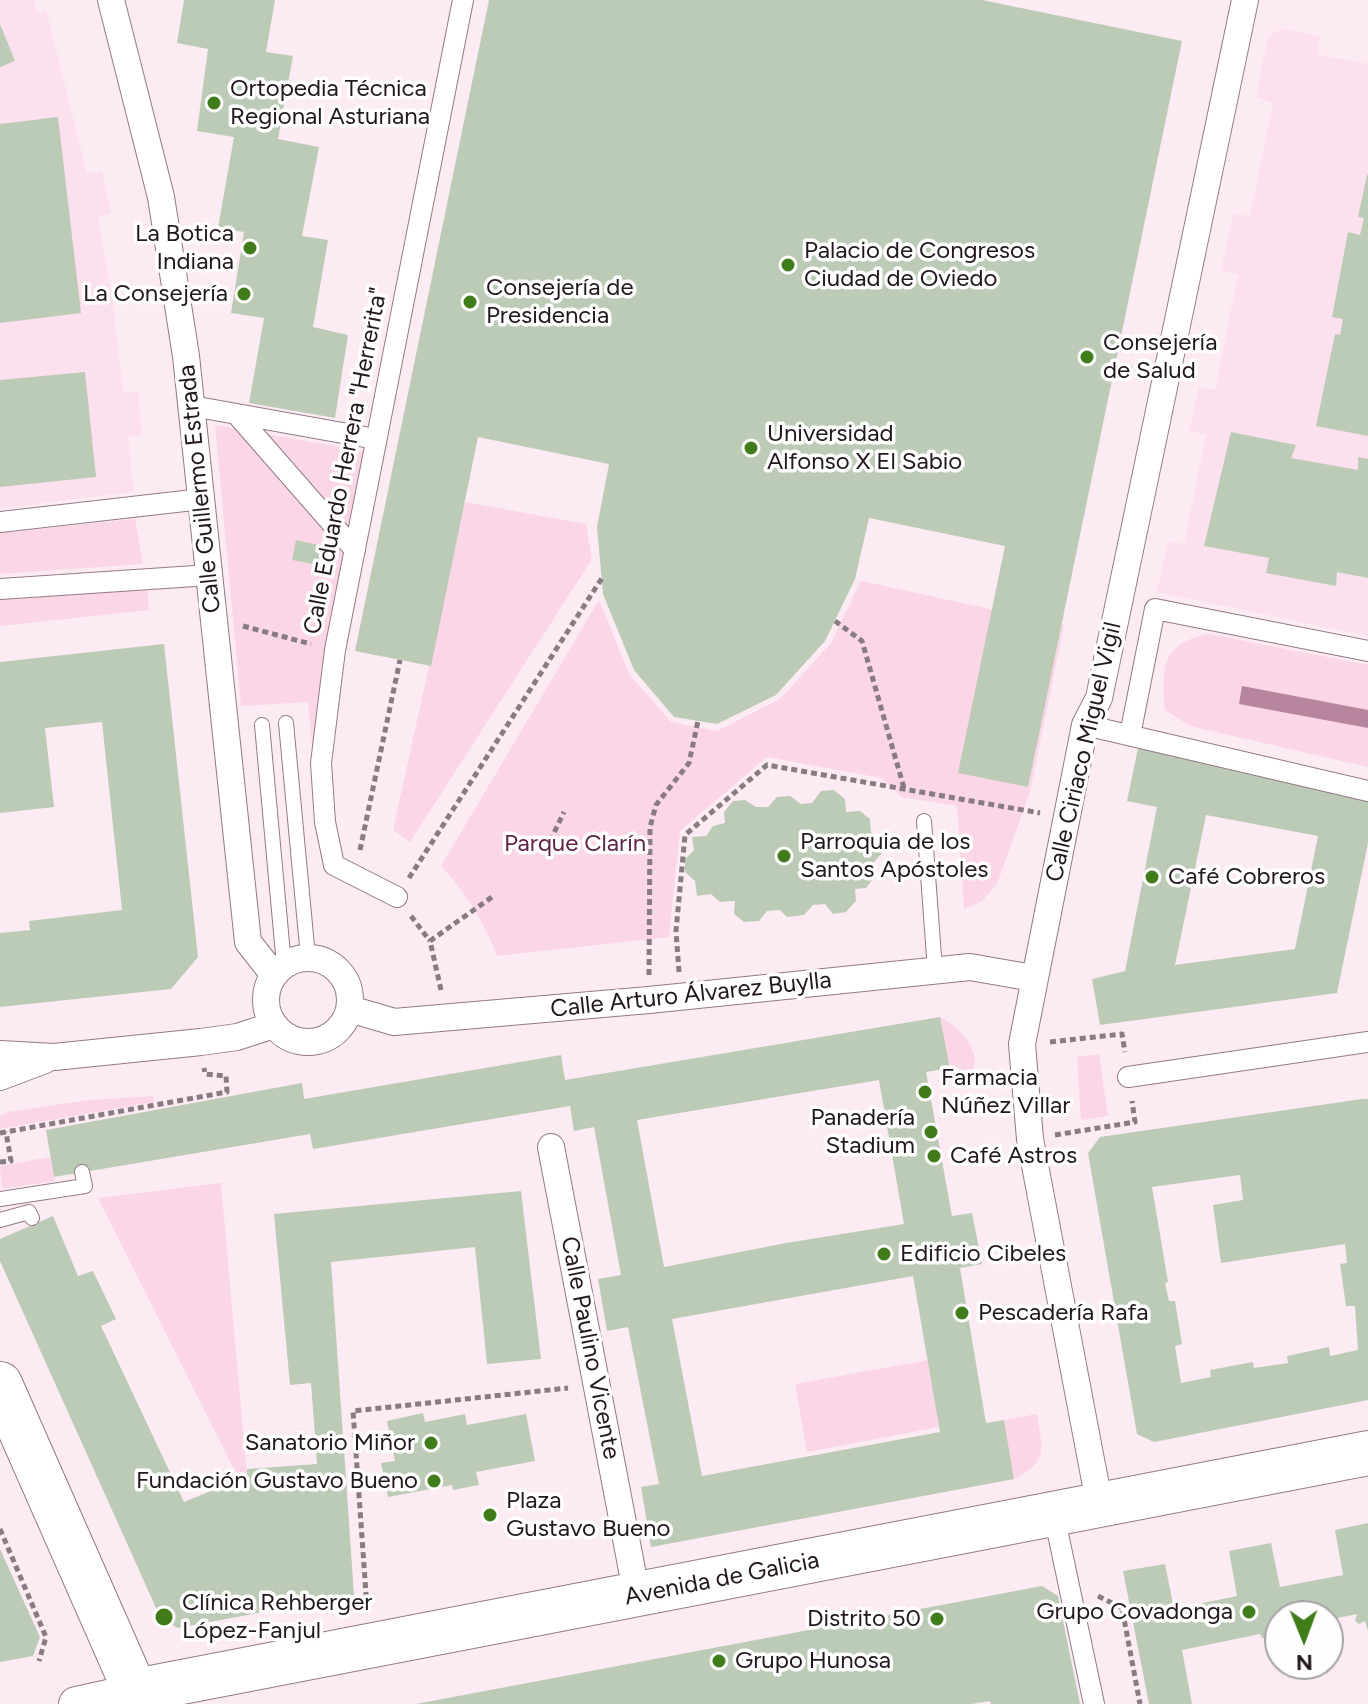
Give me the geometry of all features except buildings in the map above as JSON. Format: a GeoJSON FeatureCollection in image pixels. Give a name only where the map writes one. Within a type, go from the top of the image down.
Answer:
{"type":"FeatureCollection","features":[{"type":"Feature","properties":{"kind":"highway"},"geometry":{"type":"LineString","coordinates":[[0,1384],[138,1698]]}},
{"type":"Feature","properties":{"kind":"highway","name":"Avenida de Galicia"},"geometry":{"type":"LineString","coordinates":[[138,1698],[389,1643],[1368,1453]]}},
{"type":"Feature","properties":{"kind":"highway"},"geometry":{"type":"LineString","coordinates":[[254,1704],[259,1698],[389,1643]]}},
{"type":"Feature","properties":{"kind":"street","name":"Calle Guillermo Estrada"},"geometry":{"type":"LineString","coordinates":[[111,0],[161,197],[192,406],[248,942],[288,966]]}},
{"type":"Feature","properties":{"kind":"street","name":"Calle Eduardo Herrera \"Herrerita\""},"geometry":{"type":"LineString","coordinates":[[397,897],[334,865],[325,822],[321,763],[335,650],[463,0]]}},
{"type":"Feature","properties":{"kind":"street","name":"Calle Ciriaco Miguel Vigil"},"geometry":{"type":"LineString","coordinates":[[1100,1507],[1030,1139],[1022,1044],[1085,725],[1099,698],[1245,0]]}},
{"type":"Feature","properties":{"kind":"street"},"geometry":{"type":"LineString","coordinates":[[192,406],[376,439]]}},
{"type":"Feature","properties":{"kind":"street"},"geometry":{"type":"LineString","coordinates":[[237,415],[355,550]]}},
{"type":"Feature","properties":{"kind":"street"},"geometry":{"type":"LineString","coordinates":[[0,522],[202,499]]}},
{"type":"Feature","properties":{"kind":"street"},"geometry":{"type":"LineString","coordinates":[[0,589],[210,575]]}},
{"type":"Feature","properties":{"kind":"street"},"geometry":{"type":"LineString","coordinates":[[1130,735],[1155,609],[1368,651]]}},
{"type":"Feature","properties":{"kind":"street"},"geometry":{"type":"LineString","coordinates":[[1085,725],[1368,791]]}},
{"type":"Feature","properties":{"kind":"street"},"geometry":{"type":"LineString","coordinates":[[332,965],[348,984],[350,1009],[344,1022],[324,1040],[296,1041],[274,1025],[265,1000],[268,987],[288,966],[332,965]]}},
{"type":"Feature","properties":{"kind":"street","name":"Calle Arturo Álvarez Buylla"},"geometry":{"type":"LineString","coordinates":[[350,1009],[394,1022],[970,967],[1033,978]]}},
{"type":"Feature","properties":{"kind":"street"},"geometry":{"type":"LineString","coordinates":[[0,1054],[54,1057],[201,1042],[237,1037],[274,1025]]}},
{"type":"Feature","properties":{"kind":"street"},"geometry":{"type":"LineString","coordinates":[[1128,1077],[1368,1042]]}},
{"type":"Feature","properties":{"kind":"street"},"geometry":{"type":"LineString","coordinates":[[0,1077],[54,1057]]}},
{"type":"Feature","properties":{"kind":"street","name":"Calle Paulino Vicente"},"geometry":{"type":"LineString","coordinates":[[551,1147],[637,1596]]}},
{"type":"Feature","properties":{"kind":"street"},"geometry":{"type":"LineString","coordinates":[[1054,1515],[1094,1704]]}},
{"type":"Feature","properties":{"kind":"street","name":"Avenida de Galicia"},"geometry":{"type":"LineString","coordinates":[[76,1704],[138,1698]]}},
{"type":"Feature","properties":{"kind":"lane"},"geometry":{"type":"LineString","coordinates":[[286,723],[288,966]]}},
{"type":"Feature","properties":{"kind":"lane"},"geometry":{"type":"LineString","coordinates":[[262,725],[288,966]]}},
{"type":"Feature","properties":{"kind":"lane"},"geometry":{"type":"LineString","coordinates":[[924,821],[935,970]]}},
{"type":"Feature","properties":{"kind":"lane"},"geometry":{"type":"LineString","coordinates":[[0,1199],[85,1186],[82,1172]]}},
{"type":"Feature","properties":{"kind":"lane"},"geometry":{"type":"LineString","coordinates":[[0,1220],[29,1212],[32,1218]]}},
{"type":"Feature","properties":{"kind":"path"},"geometry":{"type":"LineString","coordinates":[[1115,366],[1154,373]]}},
{"type":"Feature","properties":{"kind":"path"},"geometry":{"type":"LineString","coordinates":[[397,897],[423,852],[602,578]]}},
{"type":"Feature","properties":{"kind":"path"},"geometry":{"type":"LineString","coordinates":[[214,618],[335,650]]}},
{"type":"Feature","properties":{"kind":"path"},"geometry":{"type":"LineString","coordinates":[[835,621],[862,641],[904,788]]}},
{"type":"Feature","properties":{"kind":"path"},"geometry":{"type":"LineString","coordinates":[[354,875],[400,660]]}},
{"type":"Feature","properties":{"kind":"path"},"geometry":{"type":"LineString","coordinates":[[649,1000],[650,827],[656,805],[689,763],[698,721]]}},
{"type":"Feature","properties":{"kind":"path"},"geometry":{"type":"LineString","coordinates":[[681,997],[676,931],[685,835],[767,765],[1066,818]]}},
{"type":"Feature","properties":{"kind":"path"},"geometry":{"type":"LineString","coordinates":[[550,841],[564,812]]}},
{"type":"Feature","properties":{"kind":"path"},"geometry":{"type":"LineString","coordinates":[[447,1018],[430,941],[492,897]]}},
{"type":"Feature","properties":{"kind":"path"},"geometry":{"type":"LineString","coordinates":[[1077,1040],[1122,1034],[1135,1122],[1081,1130]]}},
{"type":"Feature","properties":{"kind":"path"},"geometry":{"type":"LineString","coordinates":[[0,1162],[11,1161],[3,1132],[227,1092],[226,1076],[205,1074],[201,1042]]}},
{"type":"Feature","properties":{"kind":"path"},"geometry":{"type":"LineString","coordinates":[[389,1643],[353,1411],[597,1385]]}},
{"type":"Feature","properties":{"kind":"path"},"geometry":{"type":"LineString","coordinates":[[0,1529],[46,1637],[39,1661]]}},
{"type":"Feature","properties":{"kind":"path"},"geometry":{"type":"LineString","coordinates":[[1122,1608],[1140,1704]]}},
{"type":"Feature","properties":{"kind":"shaded area"},"geometry":{"type":"Polygon","coordinates":[[[0,0],[33,0],[37,13],[46,10],[87,174],[102,171],[111,213],[98,217],[113,303],[123,392],[138,392],[142,435],[128,437],[134,492],[0,508],[0,0]]]}},
{"type":"Feature","properties":{"kind":"shaded area"},"geometry":{"type":"Polygon","coordinates":[[[1283,29],[1320,36],[1317,54],[1368,64],[1368,636],[1157,592],[1168,541],[1184,544],[1206,435],[1189,431],[1199,387],[1215,390],[1238,275],[1221,270],[1233,214],[1250,216],[1273,103],[1256,97],[1267,41],[1273,33],[1283,29]]]}},
{"type":"Feature","properties":{"kind":"shaded area"},"geometry":{"type":"Polygon","coordinates":[[[1242,686],[1368,710],[1368,728],[1239,704],[1242,686]]]}},
{"type":"Feature","properties":{"kind":"green space"},"geometry":{"type":"Polygon","coordinates":[[[215,425],[368,452],[315,777],[308,702],[241,706],[215,425]]]}},
{"type":"Feature","properties":{"kind":"green space"},"geometry":{"type":"Polygon","coordinates":[[[465,502],[586,524],[592,559],[410,842],[393,830],[465,502]]]}},
{"type":"Feature","properties":{"kind":"green space"},"geometry":{"type":"Polygon","coordinates":[[[135,519],[143,564],[0,574],[0,533],[135,519]]]}},
{"type":"Feature","properties":{"kind":"green space","name":"Parque Clarín"},"geometry":{"type":"Polygon","coordinates":[[[861,581],[1064,625],[1030,792],[997,884],[982,901],[964,909],[957,806],[902,797],[881,778],[767,757],[680,831],[669,937],[497,956],[474,908],[441,866],[599,600],[629,674],[671,722],[717,731],[780,699],[831,643],[861,581]]]}},
{"type":"Feature","properties":{"kind":"green space"},"geometry":{"type":"Polygon","coordinates":[[[147,588],[149,610],[0,626],[0,598],[147,588]]]}},
{"type":"Feature","properties":{"kind":"green space"},"geometry":{"type":"Polygon","coordinates":[[[1209,634],[1368,665],[1368,767],[1190,726],[1165,710],[1164,681],[1168,659],[1182,644],[1209,634]]]}},
{"type":"Feature","properties":{"kind":"green space"},"geometry":{"type":"Polygon","coordinates":[[[940,1017],[957,1029],[971,1046],[975,1065],[962,1082],[959,1067],[950,1068],[940,1017]]]}},
{"type":"Feature","properties":{"kind":"green space"},"geometry":{"type":"Polygon","coordinates":[[[1099,1054],[1108,1116],[1081,1120],[1077,1057],[1099,1054]]]}},
{"type":"Feature","properties":{"kind":"green space"},"geometry":{"type":"Polygon","coordinates":[[[153,1096],[154,1102],[0,1129],[0,1116],[8,1112],[89,1100],[153,1096]]]}},
{"type":"Feature","properties":{"kind":"green space"},"geometry":{"type":"Polygon","coordinates":[[[50,1157],[55,1181],[2,1189],[0,1166],[50,1157]]]}},
{"type":"Feature","properties":{"kind":"green space"},"geometry":{"type":"Polygon","coordinates":[[[221,1183],[247,1476],[239,1479],[98,1198],[221,1183]]]}},
{"type":"Feature","properties":{"kind":"green space"},"geometry":{"type":"Polygon","coordinates":[[[928,1360],[939,1427],[807,1452],[795,1384],[928,1360]]]}},
{"type":"Feature","properties":{"kind":"green space"},"geometry":{"type":"Polygon","coordinates":[[[1037,1414],[1041,1453],[1026,1473],[1014,1479],[1004,1420],[1037,1414]]]}},
{"type":"Feature","properties":{"kind":"place","name":"Ortopedia Técnica Regional Asturiana"},"geometry":{"type":"Point","coordinates":[214,103]}},
{"type":"Feature","properties":{"kind":"place","name":"La Botica Indiana"},"geometry":{"type":"Point","coordinates":[250,248]}},
{"type":"Feature","properties":{"kind":"place","name":"Palacio de Congresos Ciudad de Oviedo"},"geometry":{"type":"Point","coordinates":[788,265]}},
{"type":"Feature","properties":{"kind":"place","name":"La Consejería"},"geometry":{"type":"Point","coordinates":[244,294]}},
{"type":"Feature","properties":{"kind":"place","name":"Consejería de Presidencia"},"geometry":{"type":"Point","coordinates":[470,302]}},
{"type":"Feature","properties":{"kind":"place","name":"Consejería de Salud"},"geometry":{"type":"Point","coordinates":[1087,357]}},
{"type":"Feature","properties":{"kind":"place","name":"Universidad Alfonso X El Sabio"},"geometry":{"type":"Point","coordinates":[751,448]}},
{"type":"Feature","properties":{"kind":"place","name":"Parroquia de los Santos Apóstoles"},"geometry":{"type":"Point","coordinates":[784,856]}},
{"type":"Feature","properties":{"kind":"place","name":"Café Cobreros"},"geometry":{"type":"Point","coordinates":[1152,877]}},
{"type":"Feature","properties":{"kind":"place","name":"Farmacia Núñez Villar"},"geometry":{"type":"Point","coordinates":[925,1092]}},
{"type":"Feature","properties":{"kind":"place","name":"Panadería Stadium"},"geometry":{"type":"Point","coordinates":[931,1132]}},
{"type":"Feature","properties":{"kind":"place","name":"Café Astros"},"geometry":{"type":"Point","coordinates":[934,1156]}},
{"type":"Feature","properties":{"kind":"place","name":"Edificio Cibeles"},"geometry":{"type":"Point","coordinates":[884,1254]}},
{"type":"Feature","properties":{"kind":"place","name":"Pescadería Rafa"},"geometry":{"type":"Point","coordinates":[962,1313]}},
{"type":"Feature","properties":{"kind":"place","name":"Sanatorio Miñor"},"geometry":{"type":"Point","coordinates":[431,1443]}},
{"type":"Feature","properties":{"kind":"place","name":"Fundación Gustavo Bueno"},"geometry":{"type":"Point","coordinates":[434,1481]}},
{"type":"Feature","properties":{"kind":"place","name":"Plaza Gustavo Bueno"},"geometry":{"type":"Point","coordinates":[490,1515]}},
{"type":"Feature","properties":{"kind":"place","name":"Grupo Covadonga"},"geometry":{"type":"Point","coordinates":[1249,1612]}},
{"type":"Feature","properties":{"kind":"place","name":"Clínica Rehberger López-Fanjul"},"geometry":{"type":"Point","coordinates":[164,1617]}},
{"type":"Feature","properties":{"kind":"place","name":"Distrito 50"},"geometry":{"type":"Point","coordinates":[937,1619]}},
{"type":"Feature","properties":{"kind":"place","name":"Grupo Hunosa"},"geometry":{"type":"Point","coordinates":[719,1661]}}]}
